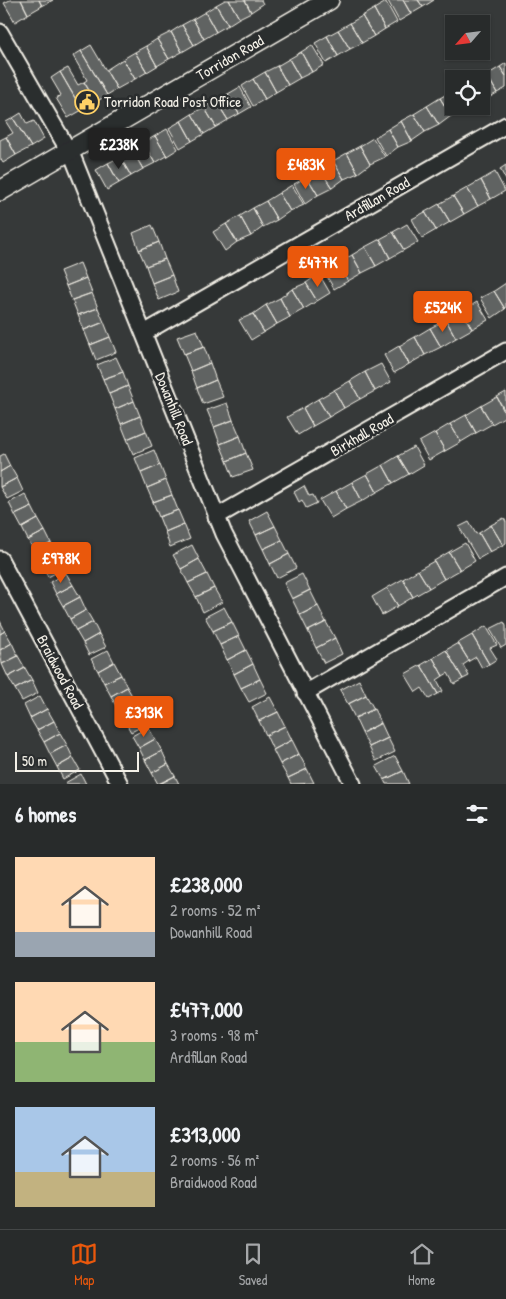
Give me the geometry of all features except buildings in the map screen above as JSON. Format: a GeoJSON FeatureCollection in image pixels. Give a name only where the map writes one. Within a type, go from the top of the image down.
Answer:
{"type":"FeatureCollection","features":[{"type":"Feature","properties":{"kind":"street","name":"Torridon Road"},"geometry":{"type":"LineString","coordinates":[[0,191],[329,0]]}},
{"type":"Feature","properties":{"kind":"street","name":"Dowanhill Road"},"geometry":{"type":"LineString","coordinates":[[0,32],[69,151],[144,333],[216,517],[353,784]]}},
{"type":"Feature","properties":{"kind":"street","name":"Ardfillan Road"},"geometry":{"type":"LineString","coordinates":[[144,333],[506,124]]}},
{"type":"Feature","properties":{"kind":"street","name":"Birkhall Road"},"geometry":{"type":"LineString","coordinates":[[216,517],[506,351]]}},
{"type":"Feature","properties":{"kind":"street","name":"Braidwood Road"},"geometry":{"type":"LineString","coordinates":[[0,559],[120,784]]}},
{"type":"Feature","properties":{"kind":"street"},"geometry":{"type":"LineString","coordinates":[[305,693],[506,577]]}},
{"type":"Feature","properties":{"kind":"place","name":"Torridon Road Post Office"},"geometry":{"type":"Point","coordinates":[87,102]}}]}
